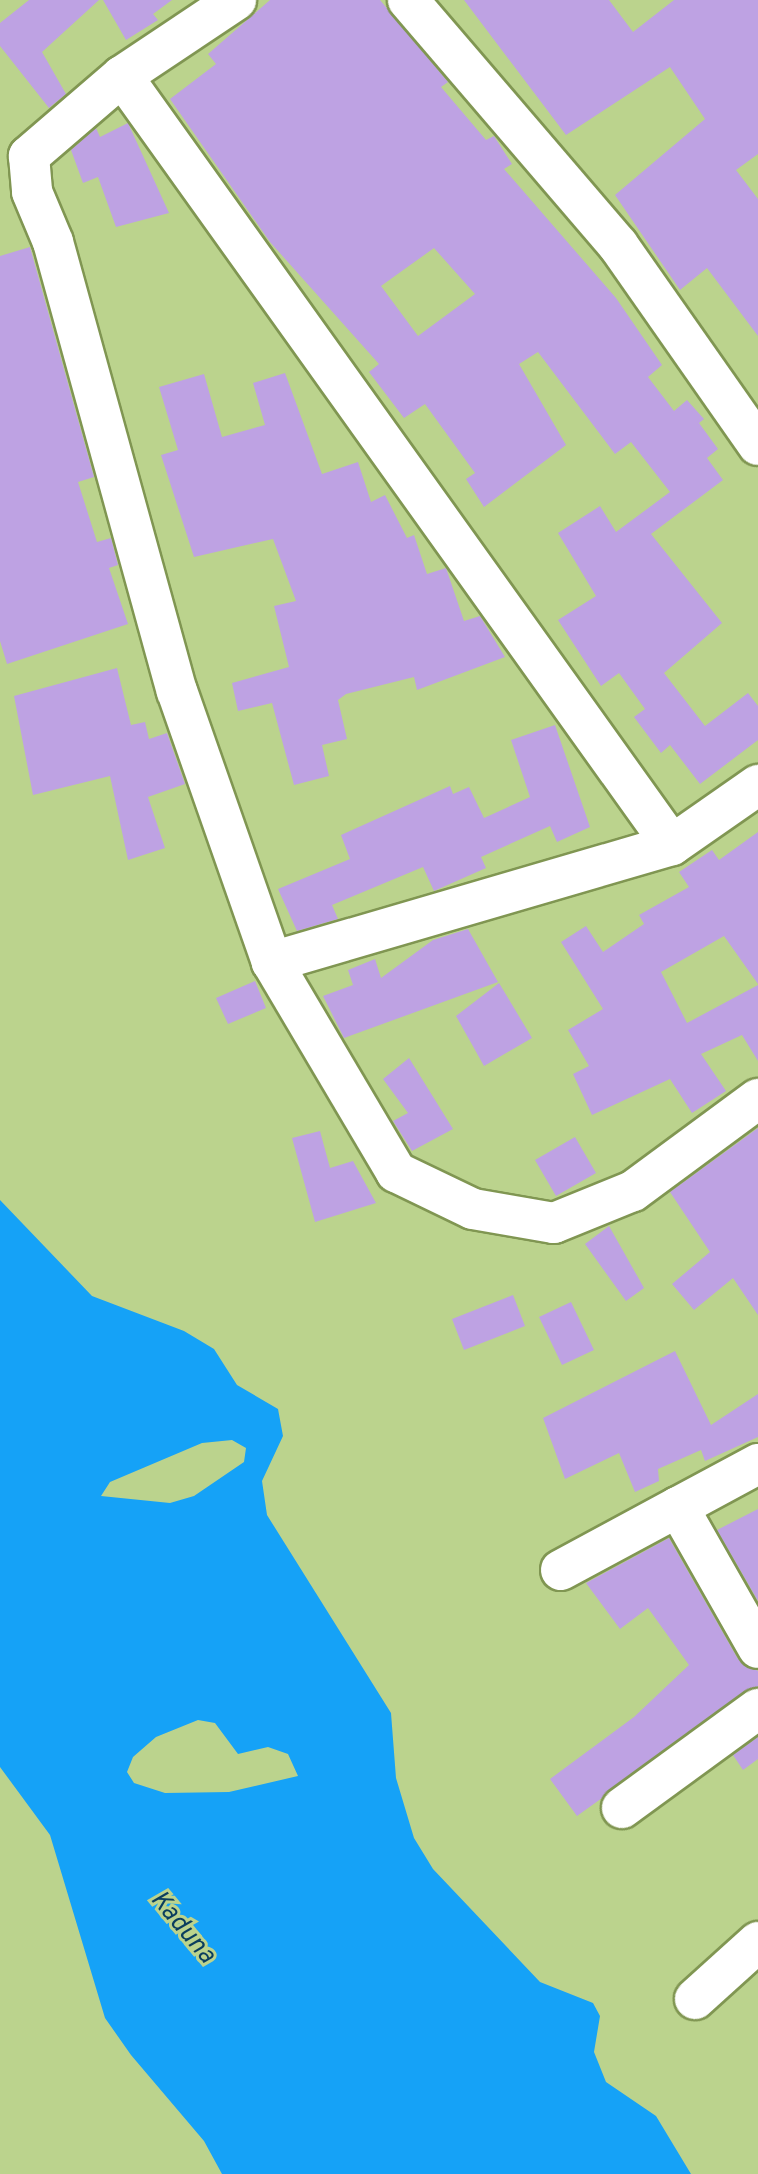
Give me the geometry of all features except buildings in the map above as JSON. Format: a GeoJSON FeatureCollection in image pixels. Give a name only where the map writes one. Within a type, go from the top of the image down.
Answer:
{"type":"FeatureCollection","features":[{"type":"Feature","properties":{"kind":"street"},"geometry":{"type":"LineString","coordinates":[[236,0],[122,76],[29,156],[32,192],[53,242],[177,691],[272,962],[396,1172],[473,1209],[554,1223],[633,1191],[758,1099]]}},
{"type":"Feature","properties":{"kind":"street"},"geometry":{"type":"LineString","coordinates":[[408,0],[618,245],[758,445]]}},
{"type":"Feature","properties":{"kind":"street"},"geometry":{"type":"LineString","coordinates":[[122,76],[672,845]]}},
{"type":"Feature","properties":{"kind":"street"},"geometry":{"type":"LineString","coordinates":[[272,962],[672,845],[758,785]]}},
{"type":"Feature","properties":{"kind":"street"},"geometry":{"type":"LineString","coordinates":[[561,1570],[758,1464]]}},
{"type":"Feature","properties":{"kind":"street"},"geometry":{"type":"LineString","coordinates":[[678,1507],[758,1648]]}},
{"type":"Feature","properties":{"kind":"street"},"geometry":{"type":"LineString","coordinates":[[622,1808],[758,1709]]}},
{"type":"Feature","properties":{"kind":"street"},"geometry":{"type":"LineString","coordinates":[[695,1999],[758,1942]]}},
{"type":"Feature","properties":{"kind":"water","name":"Kaduna"},"geometry":{"type":"Polygon","coordinates":[[[0,1200],[92,1296],[184,1331],[214,1349],[237,1385],[278,1409],[283,1436],[262,1481],[267,1515],[391,1713],[396,1778],[414,1838],[433,1869],[540,1982],[593,2003],[600,2016],[594,2052],[606,2082],[656,2116],[691,2174],[222,2174],[204,2141],[131,2055],[105,2018],[50,1835],[0,1767],[0,1200]],[[232,1440],[202,1443],[110,1482],[101,1496],[170,1503],[194,1496],[244,1462],[246,1448],[232,1440]],[[198,1720],[156,1737],[133,1757],[127,1772],[134,1783],[165,1793],[229,1792],[298,1776],[288,1754],[268,1747],[238,1754],[215,1723],[198,1720]]]}}]}
